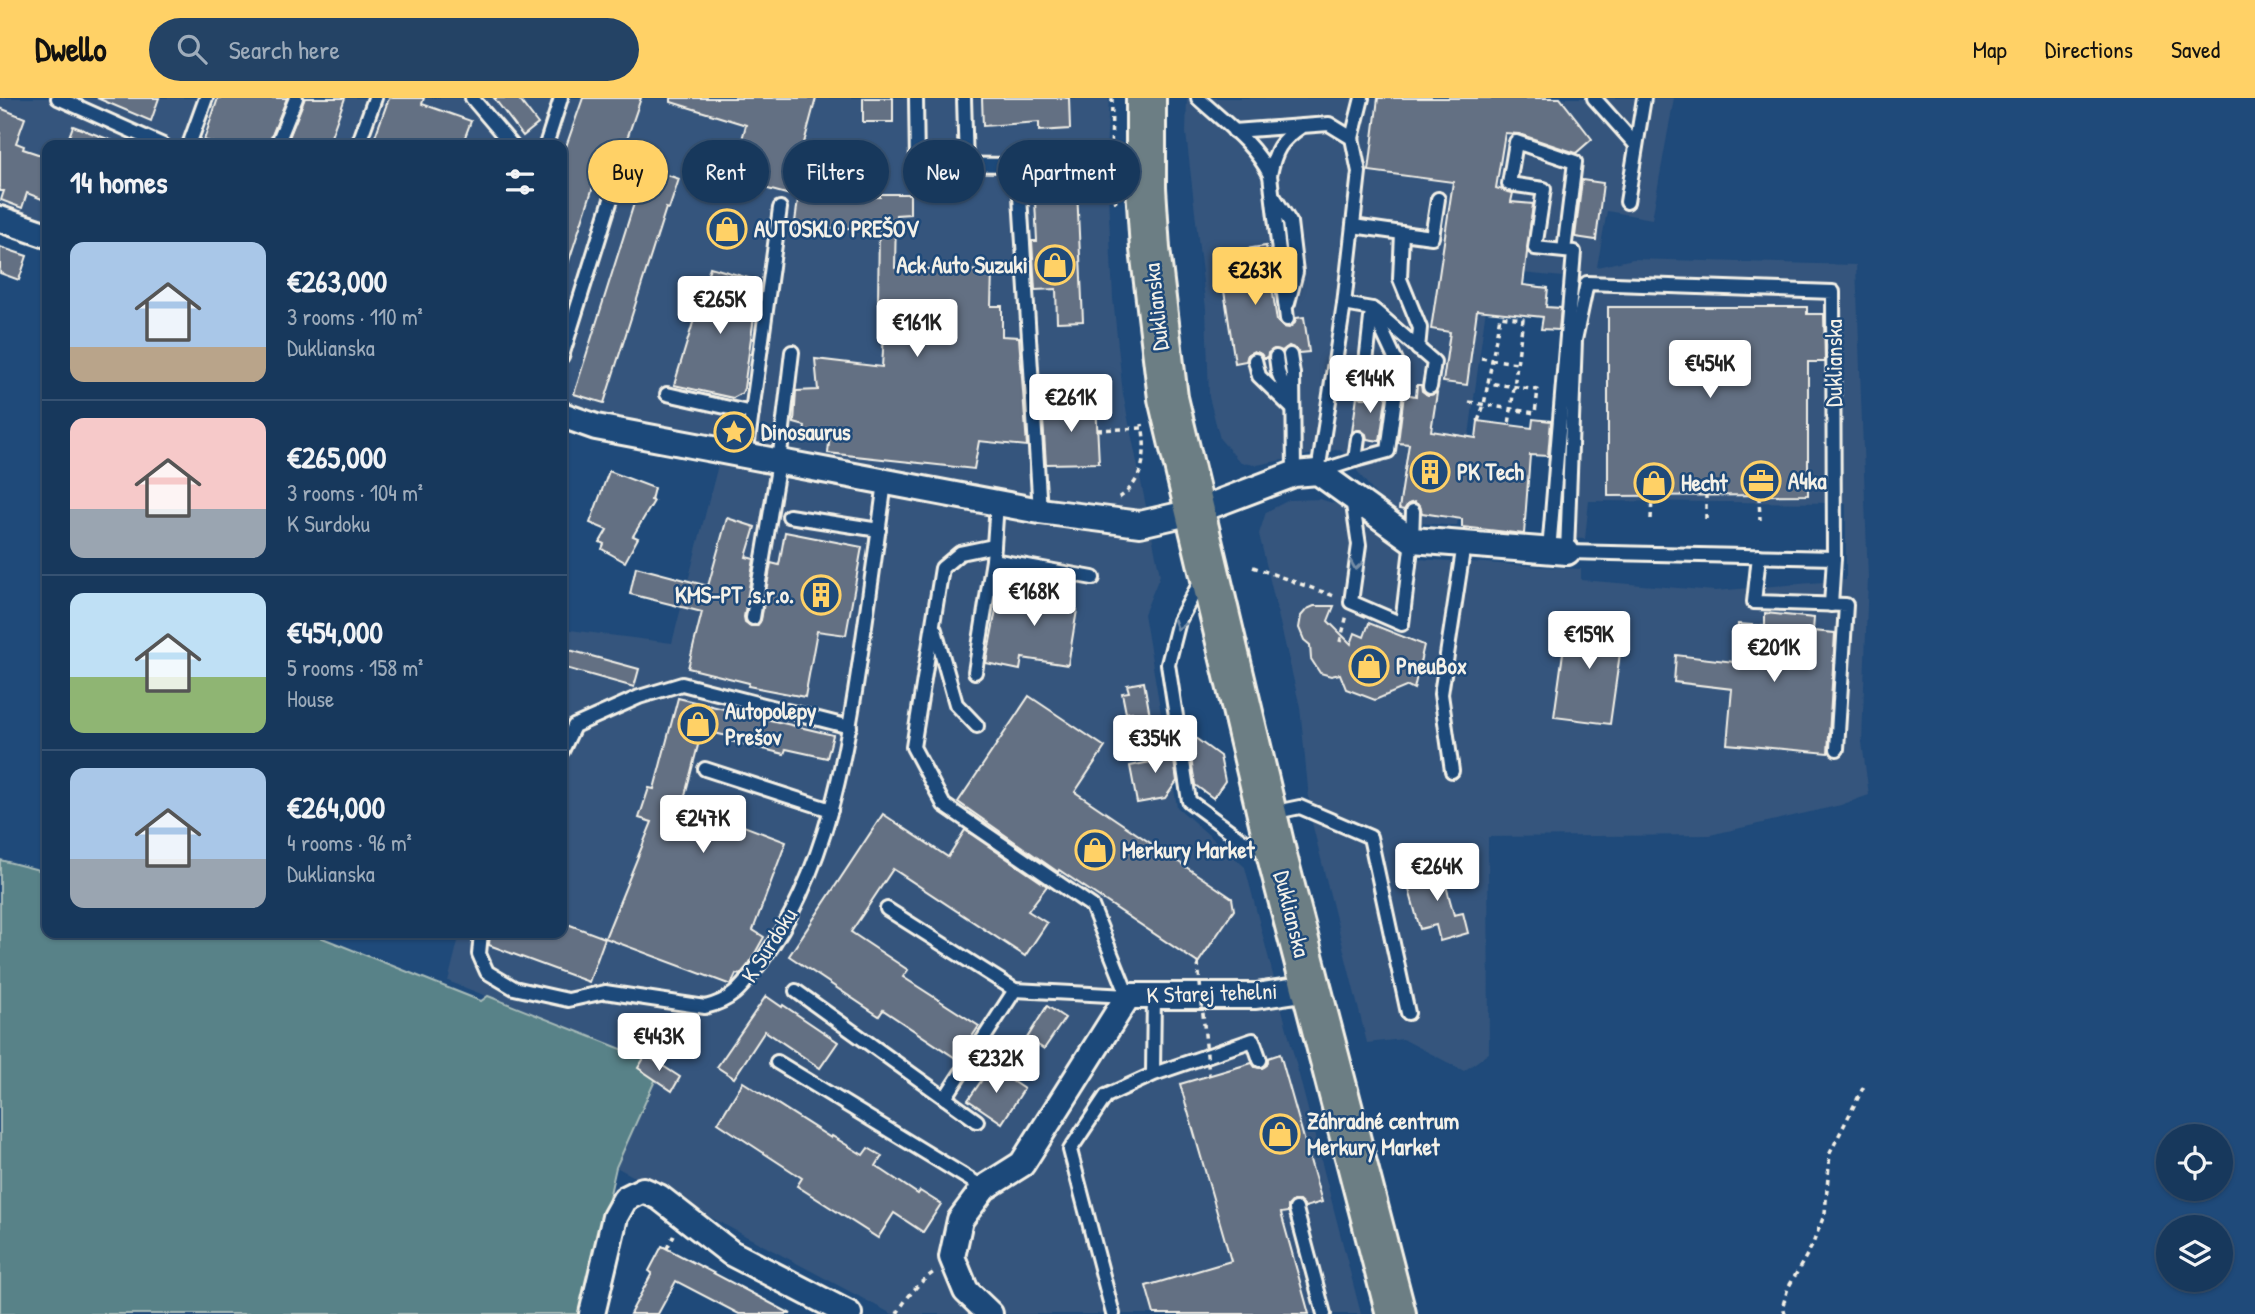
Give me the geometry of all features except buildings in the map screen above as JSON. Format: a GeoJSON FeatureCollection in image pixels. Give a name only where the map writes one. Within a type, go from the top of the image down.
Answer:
{"type":"FeatureCollection","features":[{"type":"Feature","properties":{"kind":"main road","name":"Duklianska"},"geometry":{"type":"LineString","coordinates":[[1146,98],[1146,188],[1155,305],[1168,398],[1277,856],[1396,1314]]}},
{"type":"Feature","properties":{"kind":"street"},"geometry":{"type":"LineString","coordinates":[[0,219],[42,233]]}},
{"type":"Feature","properties":{"kind":"street"},"geometry":{"type":"LineString","coordinates":[[567,417],[596,427],[996,503],[1140,524],[1196,512],[1294,474],[1318,472],[1412,540],[1558,552]]}},
{"type":"Feature","properties":{"kind":"street","name":"K Starej tehelni"},"geometry":{"type":"LineString","coordinates":[[953,1260],[960,1220],[985,1188],[1022,1164],[1128,996],[1256,996],[1310,988]]}},
{"type":"Feature","properties":{"kind":"street"},"geometry":{"type":"LineString","coordinates":[[592,1314],[615,1217],[625,1199],[643,1190],[659,1197],[731,1253],[849,1314]]}},
{"type":"Feature","properties":{"kind":"street"},"geometry":{"type":"LineString","coordinates":[[953,1260],[966,1291],[990,1314]]}},
{"type":"Feature","properties":{"kind":"lane"},"geometry":{"type":"LineString","coordinates":[[58,98],[152,140]]}},
{"type":"Feature","properties":{"kind":"lane"},"geometry":{"type":"LineString","coordinates":[[191,140],[206,98]]}},
{"type":"Feature","properties":{"kind":"lane"},"geometry":{"type":"LineString","coordinates":[[279,140],[296,98]]}},
{"type":"Feature","properties":{"kind":"lane"},"geometry":{"type":"LineString","coordinates":[[360,140],[375,98]]}},
{"type":"Feature","properties":{"kind":"lane"},"geometry":{"type":"LineString","coordinates":[[472,98],[508,140]]}},
{"type":"Feature","properties":{"kind":"lane"},"geometry":{"type":"LineString","coordinates":[[548,140],[561,98]]}},
{"type":"Feature","properties":{"kind":"lane"},"geometry":{"type":"LineString","coordinates":[[916,98],[917,140]]}},
{"type":"Feature","properties":{"kind":"lane"},"geometry":{"type":"LineString","coordinates":[[964,98],[965,140]]}},
{"type":"Feature","properties":{"kind":"lane"},"geometry":{"type":"LineString","coordinates":[[1198,98],[1255,150],[1270,175]]}},
{"type":"Feature","properties":{"kind":"lane"},"geometry":{"type":"LineString","coordinates":[[1362,98],[1352,138],[1359,173],[1344,304],[1318,472],[1388,451],[1399,367],[1372,309]]}},
{"type":"Feature","properties":{"kind":"lane"},"geometry":{"type":"LineString","coordinates":[[1594,98],[1636,145]]}},
{"type":"Feature","properties":{"kind":"lane"},"geometry":{"type":"LineString","coordinates":[[1627,202],[1643,98]]}},
{"type":"Feature","properties":{"kind":"lane"},"geometry":{"type":"LineString","coordinates":[[1234,131],[1329,124],[1352,138]]}},
{"type":"Feature","properties":{"kind":"lane"},"geometry":{"type":"LineString","coordinates":[[1286,315],[1296,272],[1290,222],[1273,194],[1270,175],[1274,155],[1285,138],[1302,126]]}},
{"type":"Feature","properties":{"kind":"lane"},"geometry":{"type":"LineString","coordinates":[[1564,251],[1575,162],[1516,142],[1509,184],[1544,189],[1535,248],[1564,251],[1574,252],[1558,552],[1834,558],[1831,605]]}},
{"type":"Feature","properties":{"kind":"lane"},"geometry":{"type":"LineString","coordinates":[[984,165],[1018,165],[1040,511]]}},
{"type":"Feature","properties":{"kind":"lane"},"geometry":{"type":"LineString","coordinates":[[1353,226],[1432,237],[1438,198]]}},
{"type":"Feature","properties":{"kind":"lane"},"geometry":{"type":"LineString","coordinates":[[567,340],[610,203]]}},
{"type":"Feature","properties":{"kind":"lane"},"geometry":{"type":"LineString","coordinates":[[746,456],[780,208]]}},
{"type":"Feature","properties":{"kind":"lane"},"geometry":{"type":"LineString","coordinates":[[1402,233],[1400,279],[1420,328],[1418,349]]}},
{"type":"Feature","properties":{"kind":"lane","name":"Duklianska"},"geometry":{"type":"LineString","coordinates":[[1558,552],[1575,340],[1587,283],[1833,292],[1834,558]]}},
{"type":"Feature","properties":{"kind":"lane"},"geometry":{"type":"LineString","coordinates":[[1344,304],[1372,309],[1433,362],[1430,387]]}},
{"type":"Feature","properties":{"kind":"lane"},"geometry":{"type":"LineString","coordinates":[[1363,390],[1372,309]]}},
{"type":"Feature","properties":{"kind":"lane"},"geometry":{"type":"LineString","coordinates":[[753,618],[779,462],[792,352]]}},
{"type":"Feature","properties":{"kind":"lane"},"geometry":{"type":"LineString","coordinates":[[1290,355],[1294,474]]}},
{"type":"Feature","properties":{"kind":"lane"},"geometry":{"type":"LineString","coordinates":[[1276,357],[1278,372],[1293,409]]}},
{"type":"Feature","properties":{"kind":"lane"},"geometry":{"type":"LineString","coordinates":[[1255,360],[1259,376],[1293,409]]}},
{"type":"Feature","properties":{"kind":"lane"},"geometry":{"type":"LineString","coordinates":[[667,394],[752,413]]}},
{"type":"Feature","properties":{"kind":"lane"},"geometry":{"type":"LineString","coordinates":[[1355,460],[1358,438]]}},
{"type":"Feature","properties":{"kind":"lane","name":"K Surdoku"},"geometry":{"type":"LineString","coordinates":[[481,938],[479,954],[488,972],[514,988],[568,1000],[605,992],[705,1007],[719,1004],[739,990],[771,947],[806,883],[831,810],[850,727],[886,482]]}},
{"type":"Feature","properties":{"kind":"lane"},"geometry":{"type":"LineString","coordinates":[[1352,498],[1359,545],[1351,601],[1402,624],[1413,511]]}},
{"type":"Feature","properties":{"kind":"lane"},"geometry":{"type":"LineString","coordinates":[[975,671],[993,560],[996,503]]}},
{"type":"Feature","properties":{"kind":"lane"},"geometry":{"type":"LineString","coordinates":[[789,516],[879,530]]}},
{"type":"Feature","properties":{"kind":"lane"},"geometry":{"type":"LineString","coordinates":[[1452,771],[1441,694],[1464,544]]}},
{"type":"Feature","properties":{"kind":"lane"},"geometry":{"type":"LineString","coordinates":[[887,909],[1015,990],[1128,996],[1092,906],[944,805],[913,747],[942,568],[960,553],[993,546]]}},
{"type":"Feature","properties":{"kind":"lane"},"geometry":{"type":"LineString","coordinates":[[1759,556],[1754,602],[1846,605],[1837,749]]}},
{"type":"Feature","properties":{"kind":"lane"},"geometry":{"type":"LineString","coordinates":[[993,560],[1093,578]]}},
{"type":"Feature","properties":{"kind":"lane"},"geometry":{"type":"LineString","coordinates":[[1209,565],[1179,621],[1168,664],[1189,801],[1242,840],[1277,856]]}},
{"type":"Feature","properties":{"kind":"lane"},"geometry":{"type":"LineString","coordinates":[[933,623],[956,704],[977,726]]}},
{"type":"Feature","properties":{"kind":"lane"},"geometry":{"type":"LineString","coordinates":[[567,741],[574,726],[639,697],[682,684],[850,727]]}},
{"type":"Feature","properties":{"kind":"lane"},"geometry":{"type":"LineString","coordinates":[[705,769],[831,810]]}},
{"type":"Feature","properties":{"kind":"lane"},"geometry":{"type":"LineString","coordinates":[[1268,814],[1300,807],[1370,837],[1408,1013]]}},
{"type":"Feature","properties":{"kind":"lane"},"geometry":{"type":"LineString","coordinates":[[945,1098],[1015,990]]}},
{"type":"Feature","properties":{"kind":"lane"},"geometry":{"type":"LineString","coordinates":[[796,991],[977,1121]]}},
{"type":"Feature","properties":{"kind":"lane"},"geometry":{"type":"LineString","coordinates":[[1153,1072],[1154,996]]}},
{"type":"Feature","properties":{"kind":"lane"},"geometry":{"type":"LineString","coordinates":[[1113,1314],[1070,1150],[1107,1096],[1154,1074],[1253,1040],[1260,1060]]}},
{"type":"Feature","properties":{"kind":"lane"},"geometry":{"type":"LineString","coordinates":[[778,1062],[985,1188]]}},
{"type":"Feature","properties":{"kind":"lane"},"geometry":{"type":"LineString","coordinates":[[1296,1209],[1324,1314]]}},
{"type":"Feature","properties":{"kind":"path"},"geometry":{"type":"LineString","coordinates":[[1112,98],[1111,170],[1116,205]]}},
{"type":"Feature","properties":{"kind":"path"},"geometry":{"type":"LineString","coordinates":[[1478,421],[1485,405],[1500,316],[1523,319],[1509,425]]}},
{"type":"Feature","properties":{"kind":"path"},"geometry":{"type":"LineString","coordinates":[[1481,358],[1517,363]]}},
{"type":"Feature","properties":{"kind":"path"},"geometry":{"type":"LineString","coordinates":[[1469,402],[1535,413],[1538,390],[1488,383]]}},
{"type":"Feature","properties":{"kind":"path"},"geometry":{"type":"LineString","coordinates":[[1110,501],[1122,497],[1136,482],[1145,458],[1141,415]]}},
{"type":"Feature","properties":{"kind":"path"},"geometry":{"type":"LineString","coordinates":[[1097,430],[1143,428]]}},
{"type":"Feature","properties":{"kind":"path"},"geometry":{"type":"LineString","coordinates":[[1651,519],[1652,496]]}},
{"type":"Feature","properties":{"kind":"path"},"geometry":{"type":"LineString","coordinates":[[1706,496],[1706,519]]}},
{"type":"Feature","properties":{"kind":"path"},"geometry":{"type":"LineString","coordinates":[[1759,496],[1760,520]]}},
{"type":"Feature","properties":{"kind":"path"},"geometry":{"type":"LineString","coordinates":[[1253,566],[1351,601],[1340,642]]}},
{"type":"Feature","properties":{"kind":"path"},"geometry":{"type":"LineString","coordinates":[[1198,964],[1209,1075]]}},
{"type":"Feature","properties":{"kind":"path"},"geometry":{"type":"LineString","coordinates":[[1785,1314],[1783,1305],[1788,1288],[1812,1246],[1825,1213],[1830,1153],[1865,1084]]}},
{"type":"Feature","properties":{"kind":"path"},"geometry":{"type":"LineString","coordinates":[[897,1314],[906,1299],[925,1278],[953,1260]]}},
{"type":"Feature","properties":{"kind":"shaded area"},"geometry":{"type":"Polygon","coordinates":[[[0,98],[1109,98],[1107,140],[998,140],[998,203],[1108,203],[1113,298],[1123,394],[1160,575],[1144,614],[1177,807],[1245,867],[1361,1314],[892,1314],[616,1167],[662,1065],[448,981],[459,938],[567,938],[567,630],[672,643],[719,461],[567,411],[567,140],[42,140],[42,238],[0,224],[0,98]]]}},
{"type":"Feature","properties":{"kind":"shaded area"},"geometry":{"type":"Polygon","coordinates":[[[1187,98],[1674,98],[1652,219],[1607,211],[1597,267],[1633,259],[1856,265],[1868,578],[1862,742],[1869,795],[1841,805],[1710,835],[1488,837],[1489,1053],[1464,1071],[1403,1039],[1367,1043],[1311,819],[1300,707],[1259,534],[1266,512],[1289,500],[1320,499],[1339,505],[1418,559],[1581,569],[1581,580],[1715,591],[1846,580],[1846,503],[1589,501],[1585,539],[1556,538],[1574,278],[1491,270],[1457,526],[1396,521],[1340,449],[1257,465],[1241,463],[1220,439],[1209,397],[1206,309],[1186,133],[1187,98]]]}},
{"type":"Feature","properties":{"kind":"green space"},"geometry":{"type":"Polygon","coordinates":[[[0,860],[42,871],[42,938],[323,938],[481,1001],[488,996],[662,1065],[616,1167],[583,1314],[0,1314],[0,860]]]}},
{"type":"Feature","properties":{"kind":"place","name":"AUTOSKLO PREŠOV"},"geometry":{"type":"Point","coordinates":[727,229]}},
{"type":"Feature","properties":{"kind":"place","name":"Ack Auto Suzuki"},"geometry":{"type":"Point","coordinates":[1055,265]}},
{"type":"Feature","properties":{"kind":"place","name":"Dinosaurus"},"geometry":{"type":"Point","coordinates":[734,432]}},
{"type":"Feature","properties":{"kind":"place","name":"PK Tech"},"geometry":{"type":"Point","coordinates":[1430,472]}},
{"type":"Feature","properties":{"kind":"place","name":"A4ka"},"geometry":{"type":"Point","coordinates":[1761,481]}},
{"type":"Feature","properties":{"kind":"place","name":"Hecht"},"geometry":{"type":"Point","coordinates":[1654,483]}},
{"type":"Feature","properties":{"kind":"place","name":"KMS-PT ,s.r.o."},"geometry":{"type":"Point","coordinates":[821,595]}},
{"type":"Feature","properties":{"kind":"place","name":"PneuBox"},"geometry":{"type":"Point","coordinates":[1369,666]}},
{"type":"Feature","properties":{"kind":"place","name":"Autopolepy Prešov"},"geometry":{"type":"Point","coordinates":[698,724]}},
{"type":"Feature","properties":{"kind":"place","name":"Merkury Market"},"geometry":{"type":"Point","coordinates":[1095,850]}},
{"type":"Feature","properties":{"kind":"place","name":"Záhradné centrum Merkury Market"},"geometry":{"type":"Point","coordinates":[1280,1134]}}]}
